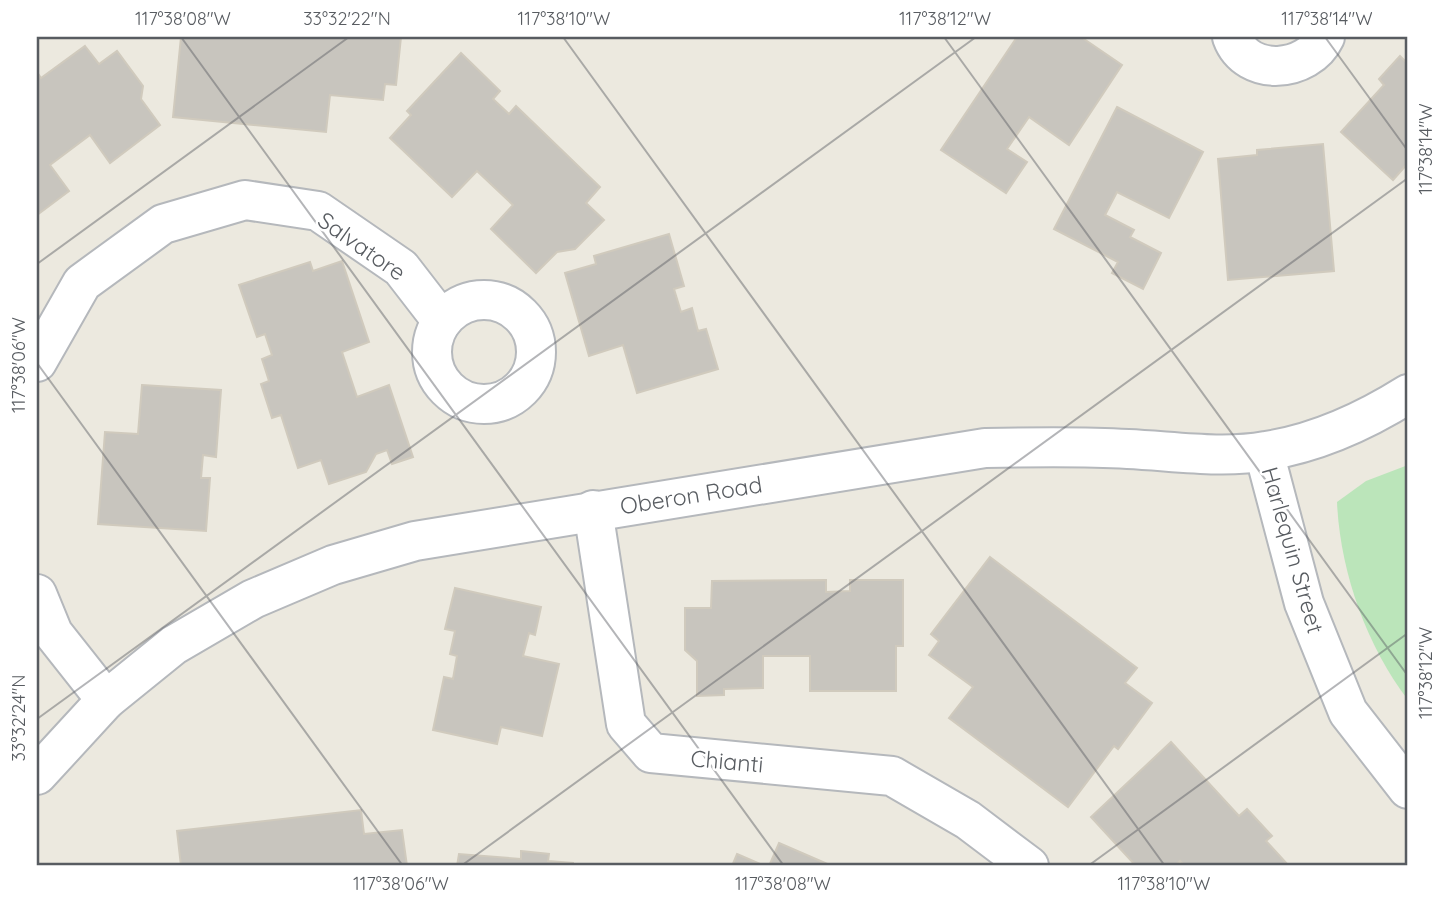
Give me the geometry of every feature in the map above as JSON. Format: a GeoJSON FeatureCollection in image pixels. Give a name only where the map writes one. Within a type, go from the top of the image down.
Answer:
{"type":"FeatureCollection","features":[{"type":"Feature","properties":{"kind":"street"},"geometry":{"type":"LineString","coordinates":[[1232,37],[1247,57],[1266,66],[1286,67],[1305,60],[1320,46],[1325,37]]}},
{"type":"Feature","properties":{"kind":"street","name":"Salvatore"},"geometry":{"type":"LineString","coordinates":[[37,362],[82,283],[163,224],[245,200],[318,212],[401,268],[442,321]]}},
{"type":"Feature","properties":{"kind":"street","name":"Oberon Road"},"geometry":{"type":"LineString","coordinates":[[37,775],[106,700],[185,638],[253,599],[333,565],[415,541],[985,448],[1069,445],[1213,454],[1264,452],[1297,445],[1370,418],[1408,394]]}},
{"type":"Feature","properties":{"kind":"street","name":"Harlequin Street"},"geometry":{"type":"LineString","coordinates":[[1264,452],[1304,603],[1348,712],[1406,782]]}},
{"type":"Feature","properties":{"kind":"street","name":"Chianti"},"geometry":{"type":"LineString","coordinates":[[593,510],[626,724],[651,753],[892,776],[968,820],[1029,866]]}},
{"type":"Feature","properties":{"kind":"street"},"geometry":{"type":"LineString","coordinates":[[37,594],[53,633],[106,700]]}},
{"type":"Feature","properties":{"kind":"green space"},"geometry":{"type":"Polygon","coordinates":[[[1408,465],[1408,700],[1380,656],[1358,606],[1343,554],[1337,502],[1366,481],[1408,465]]]}},
{"type":"Feature","properties":{"kind":"building"},"geometry":{"type":"Polygon","coordinates":[[[181,37],[401,37],[396,85],[385,84],[383,100],[330,95],[326,132],[173,117],[181,37]]]}},
{"type":"Feature","properties":{"kind":"building"},"geometry":{"type":"Polygon","coordinates":[[[1017,37],[1081,37],[1122,65],[1069,145],[1029,117],[1007,149],[1027,162],[1006,193],[941,150],[1017,37]]]}},
{"type":"Feature","properties":{"kind":"building"},"geometry":{"type":"Polygon","coordinates":[[[85,46],[99,64],[117,51],[143,86],[141,99],[160,125],[110,163],[90,135],[50,165],[69,191],[37,215],[37,72],[41,78],[85,46]]]}},
{"type":"Feature","properties":{"kind":"building"},"geometry":{"type":"Polygon","coordinates":[[[461,53],[500,91],[493,99],[509,114],[516,106],[600,187],[586,203],[604,220],[575,249],[557,252],[536,273],[491,229],[513,205],[477,171],[452,197],[390,138],[411,115],[407,111],[461,53]]]}},
{"type":"Feature","properties":{"kind":"building"},"geometry":{"type":"Polygon","coordinates":[[[1400,56],[1408,64],[1408,163],[1393,180],[1341,132],[1384,85],[1379,79],[1400,56]]]}},
{"type":"Feature","properties":{"kind":"building"},"geometry":{"type":"Polygon","coordinates":[[[1117,107],[1203,152],[1169,218],[1117,192],[1105,215],[1134,230],[1130,237],[1161,253],[1143,289],[1112,273],[1118,262],[1054,229],[1117,107]]]}},
{"type":"Feature","properties":{"kind":"building"},"geometry":{"type":"Polygon","coordinates":[[[1323,144],[1334,271],[1228,280],[1218,159],[1257,155],[1257,150],[1323,144]]]}},
{"type":"Feature","properties":{"kind":"building"},"geometry":{"type":"Polygon","coordinates":[[[669,234],[684,286],[674,289],[681,312],[692,308],[698,331],[706,329],[718,369],[637,393],[623,345],[589,356],[565,273],[596,264],[594,256],[669,234]]]}},
{"type":"Feature","properties":{"kind":"building"},"geometry":{"type":"Polygon","coordinates":[[[342,261],[369,342],[342,352],[357,397],[389,385],[413,457],[392,464],[387,450],[376,454],[366,472],[329,484],[321,460],[298,468],[281,415],[272,418],[261,384],[269,381],[262,359],[272,355],[265,334],[257,337],[239,285],[310,262],[313,271],[342,261]]]}},
{"type":"Feature","properties":{"kind":"building"},"geometry":{"type":"Polygon","coordinates":[[[142,385],[221,390],[216,457],[203,455],[201,478],[210,478],[206,531],[98,524],[105,432],[138,434],[142,385]]]}},
{"type":"Feature","properties":{"kind":"building"},"geometry":{"type":"Polygon","coordinates":[[[990,557],[1137,668],[1125,683],[1152,703],[1118,749],[1114,746],[1068,807],[949,718],[973,687],[929,655],[939,641],[931,634],[990,557]]]}},
{"type":"Feature","properties":{"kind":"building"},"geometry":{"type":"Polygon","coordinates":[[[826,580],[826,592],[850,591],[850,580],[903,580],[903,646],[896,646],[896,691],[810,691],[810,656],[763,656],[763,688],[724,689],[724,695],[697,696],[697,661],[685,650],[685,608],[711,608],[712,581],[826,580]]]}},
{"type":"Feature","properties":{"kind":"building"},"geometry":{"type":"Polygon","coordinates":[[[455,588],[541,607],[535,635],[529,633],[523,656],[559,664],[542,736],[501,727],[497,744],[433,730],[444,677],[453,679],[457,656],[450,654],[455,631],[445,629],[455,588]]]}},
{"type":"Feature","properties":{"kind":"building"},"geometry":{"type":"Polygon","coordinates":[[[1171,742],[1239,816],[1247,809],[1272,836],[1266,841],[1289,866],[1185,866],[1180,861],[1175,866],[1136,866],[1091,817],[1171,742]]]}},
{"type":"Feature","properties":{"kind":"building"},"geometry":{"type":"Polygon","coordinates":[[[361,810],[364,834],[402,830],[407,866],[181,866],[177,831],[361,810]]]}},
{"type":"Feature","properties":{"kind":"building"},"geometry":{"type":"Polygon","coordinates":[[[779,843],[832,866],[769,866],[779,843]]]}},
{"type":"Feature","properties":{"kind":"building"},"geometry":{"type":"Polygon","coordinates":[[[521,851],[549,854],[548,861],[573,863],[573,866],[457,866],[459,854],[521,859],[521,851]]]}},
{"type":"Feature","properties":{"kind":"building"},"geometry":{"type":"Polygon","coordinates":[[[737,854],[765,866],[732,866],[737,854]]]}}]}
